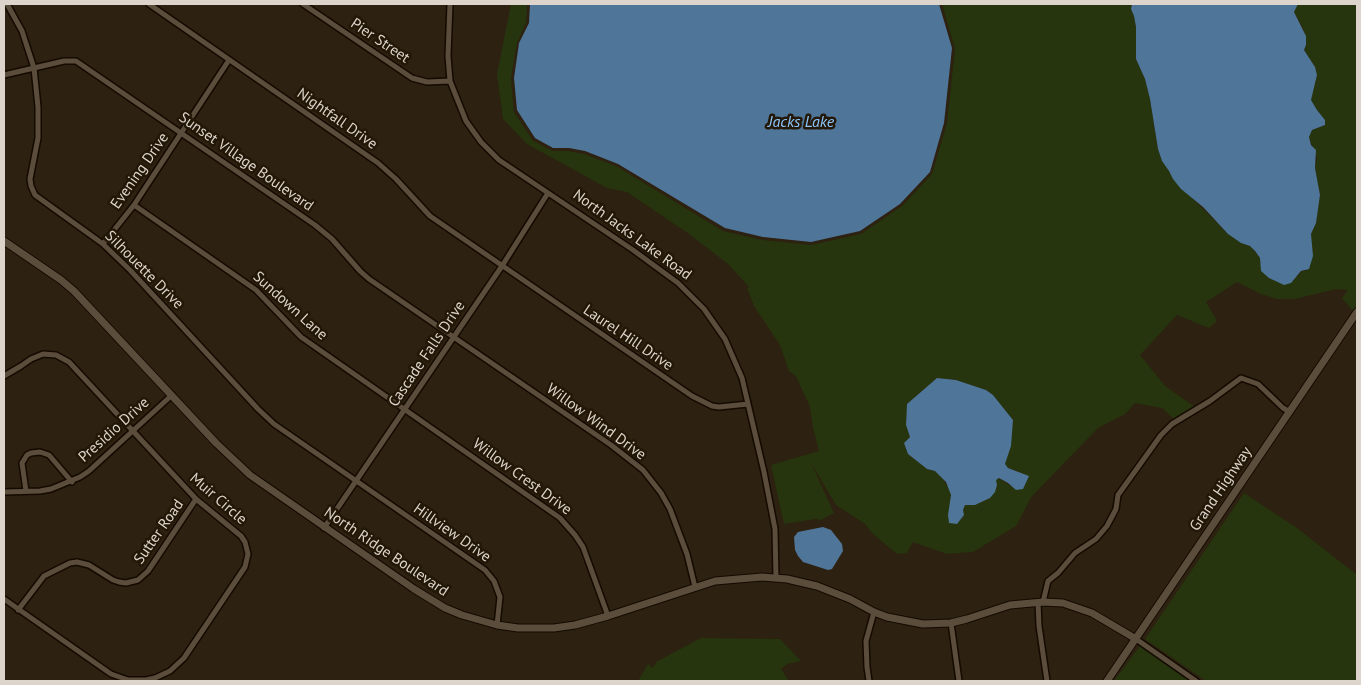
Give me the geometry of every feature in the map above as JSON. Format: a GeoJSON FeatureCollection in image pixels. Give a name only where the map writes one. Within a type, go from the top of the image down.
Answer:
{"type":"FeatureCollection","features":[{"type":"Feature","properties":{"kind":"street","name":"Silhouette Drive"},"geometry":{"type":"LineString","coordinates":[[7,4],[22,31],[34,68],[38,107],[38,138],[30,179],[32,191],[40,200],[103,244],[266,417],[356,481]]}},
{"type":"Feature","properties":{"kind":"street","name":"Nightfall Drive"},"geometry":{"type":"LineString","coordinates":[[148,4],[378,163],[396,179],[430,216],[502,266]]}},
{"type":"Feature","properties":{"kind":"street","name":"Pier Street"},"geometry":{"type":"LineString","coordinates":[[303,4],[412,78],[426,82],[450,81]]}},
{"type":"Feature","properties":{"kind":"street","name":"North Jacks Lake Road"},"geometry":{"type":"LineString","coordinates":[[450,4],[448,56],[450,81],[466,121],[481,142],[500,160],[664,272],[698,302],[725,339],[742,378],[748,404],[774,529],[776,578]]}},
{"type":"Feature","properties":{"kind":"street","name":"Evening Drive"},"geometry":{"type":"LineString","coordinates":[[103,244],[134,205],[229,60]]}},
{"type":"Feature","properties":{"kind":"street","name":"Sunset Village Boulevard"},"geometry":{"type":"LineString","coordinates":[[4,75],[64,61],[76,61],[315,225],[332,239],[352,263],[369,279],[454,338]]}},
{"type":"Feature","properties":{"kind":"street","name":"Cascade Falls Drive"},"geometry":{"type":"LineString","coordinates":[[324,528],[502,266],[548,192]]}},
{"type":"Feature","properties":{"kind":"street","name":"Sundown Lane"},"geometry":{"type":"LineString","coordinates":[[134,205],[248,284],[266,300],[300,337],[405,409]]}},
{"type":"Feature","properties":{"kind":"street","name":"North Ridge Boulevard"},"geometry":{"type":"LineString","coordinates":[[4,241],[74,291],[238,464],[284,500],[430,600],[462,615],[497,625],[518,628],[554,628],[608,616],[695,587],[728,579],[776,578],[817,586],[850,599],[874,612]]}},
{"type":"Feature","properties":{"kind":"street","name":"Laurel Hill Drive"},"geometry":{"type":"LineString","coordinates":[[502,266],[702,401],[719,407],[748,404]]}},
{"type":"Feature","properties":{"kind":"street","name":"Grand Highway"},"geometry":{"type":"LineString","coordinates":[[1107,681],[1357,312]]}},
{"type":"Feature","properties":{"kind":"street","name":"Willow Wind Drive"},"geometry":{"type":"LineString","coordinates":[[454,338],[610,445],[643,470],[661,493],[670,510],[687,554],[695,587]]}},
{"type":"Feature","properties":{"kind":"street","name":"Muir Circle"},"geometry":{"type":"LineString","coordinates":[[4,376],[37,356],[49,354],[69,362],[196,500],[241,536],[247,548],[245,567],[184,658],[170,671],[146,680],[128,680],[111,674],[4,599]]}},
{"type":"Feature","properties":{"kind":"street"},"geometry":{"type":"LineString","coordinates":[[1047,681],[1039,626],[1040,602],[1048,581],[1075,552],[1096,539],[1108,526],[1116,509],[1118,495],[1161,435],[1172,424],[1210,401],[1241,378],[1258,384],[1290,412]]}},
{"type":"Feature","properties":{"kind":"street","name":"Presidio Drive"},"geometry":{"type":"LineString","coordinates":[[4,492],[52,489],[72,482],[89,471],[172,395]]}},
{"type":"Feature","properties":{"kind":"street","name":"Willow Crest Drive"},"geometry":{"type":"LineString","coordinates":[[405,409],[549,509],[568,526],[583,547],[588,558],[608,616]]}},
{"type":"Feature","properties":{"kind":"street","name":"Presidio Drive"},"geometry":{"type":"LineString","coordinates":[[26,491],[22,463],[27,455],[31,453],[40,452],[49,455],[72,482]]}},
{"type":"Feature","properties":{"kind":"street","name":"Hillview Drive"},"geometry":{"type":"LineString","coordinates":[[356,481],[490,575],[500,596],[497,625]]}},
{"type":"Feature","properties":{"kind":"street","name":"Sutter Road"},"geometry":{"type":"LineString","coordinates":[[18,610],[44,576],[70,563],[77,562],[89,565],[119,582],[126,583],[138,580],[148,572],[196,500]]}},
{"type":"Feature","properties":{"kind":"street"},"geometry":{"type":"LineString","coordinates":[[869,681],[866,667],[866,641],[874,612],[887,617],[923,624],[950,623],[1010,605],[1040,602],[1063,603],[1083,609],[1109,622],[1196,681]]}},
{"type":"Feature","properties":{"kind":"street"},"geometry":{"type":"LineString","coordinates":[[950,623],[960,681]]}},
{"type":"Feature","properties":{"kind":"green space"},"geometry":{"type":"Polygon","coordinates":[[[511,4],[527,4],[526,23],[517,43],[511,78],[514,112],[533,141],[553,151],[584,154],[616,166],[723,231],[762,240],[811,245],[861,234],[902,206],[932,174],[947,123],[955,49],[942,4],[1132,4],[1131,9],[1136,27],[1136,59],[1145,79],[1162,161],[1170,171],[1173,179],[1228,234],[1241,243],[1250,246],[1260,258],[1260,263],[1297,277],[1302,271],[1306,271],[1311,234],[1316,223],[1320,195],[1315,168],[1317,159],[1309,137],[1312,130],[1325,125],[1325,120],[1311,100],[1313,87],[1316,82],[1315,67],[1304,50],[1306,45],[1304,30],[1294,12],[1298,4],[1357,4],[1357,304],[1353,311],[1342,298],[1348,290],[1336,289],[1295,299],[1277,299],[1261,294],[1237,282],[1206,302],[1217,321],[1209,328],[1177,315],[1140,355],[1165,386],[1195,407],[1178,423],[1162,408],[1135,403],[1125,414],[1098,428],[1032,496],[1016,526],[973,552],[947,554],[913,542],[907,553],[897,554],[872,533],[865,524],[836,505],[811,463],[834,513],[821,520],[815,519],[784,524],[771,465],[819,451],[810,407],[796,376],[789,371],[780,345],[754,306],[747,288],[749,287],[728,264],[689,234],[627,192],[607,188],[527,144],[503,119],[497,74],[511,4]],[[937,378],[907,404],[906,425],[910,437],[905,443],[908,454],[927,469],[935,471],[940,475],[950,490],[951,501],[963,510],[965,505],[975,505],[990,498],[996,480],[999,478],[1012,487],[1017,471],[1008,468],[1004,464],[1008,454],[1013,420],[993,395],[986,390],[956,380],[937,378]]]}},
{"type":"Feature","properties":{"kind":"green space"},"geometry":{"type":"Polygon","coordinates":[[[1244,493],[1297,528],[1357,575],[1357,681],[1206,681],[1145,639],[1244,493]]]}},
{"type":"Feature","properties":{"kind":"green space"},"geometry":{"type":"Polygon","coordinates":[[[701,638],[780,639],[801,661],[787,664],[781,669],[789,681],[638,681],[648,664],[653,668],[656,662],[701,638]]]}},
{"type":"Feature","properties":{"kind":"green space"},"geometry":{"type":"Polygon","coordinates":[[[1140,646],[1190,681],[1114,681],[1140,646]]]}},
{"type":"Feature","properties":{"kind":"water","name":"Jacks Lake"},"geometry":{"type":"Polygon","coordinates":[[[530,4],[939,4],[952,48],[944,123],[930,172],[900,204],[860,231],[811,242],[763,237],[725,228],[618,164],[585,151],[553,148],[535,138],[517,110],[514,78],[519,43],[529,23],[530,4]]]}},
{"type":"Feature","properties":{"kind":"water"},"geometry":{"type":"Polygon","coordinates":[[[1132,4],[1298,4],[1294,12],[1306,36],[1304,50],[1315,67],[1317,75],[1311,100],[1325,120],[1325,125],[1312,130],[1309,137],[1311,145],[1316,150],[1315,168],[1320,195],[1316,223],[1311,234],[1313,256],[1309,269],[1301,271],[1291,283],[1284,285],[1269,278],[1261,271],[1260,258],[1255,251],[1250,246],[1241,243],[1228,234],[1203,207],[1181,189],[1162,161],[1145,79],[1136,59],[1136,27],[1131,9],[1132,4]]]}},
{"type":"Feature","properties":{"kind":"water"},"geometry":{"type":"Polygon","coordinates":[[[937,378],[956,380],[986,390],[993,395],[1013,420],[1011,446],[1005,464],[1008,468],[1029,476],[1023,489],[1016,490],[999,478],[996,480],[995,492],[990,498],[975,505],[965,505],[964,515],[957,524],[949,523],[948,515],[951,495],[946,482],[935,471],[927,469],[908,454],[904,443],[910,437],[906,425],[907,404],[937,378]]]}},
{"type":"Feature","properties":{"kind":"water"},"geometry":{"type":"Polygon","coordinates":[[[823,527],[831,530],[842,544],[843,551],[832,569],[828,570],[803,562],[795,550],[794,537],[798,532],[823,527]]]}}]}
